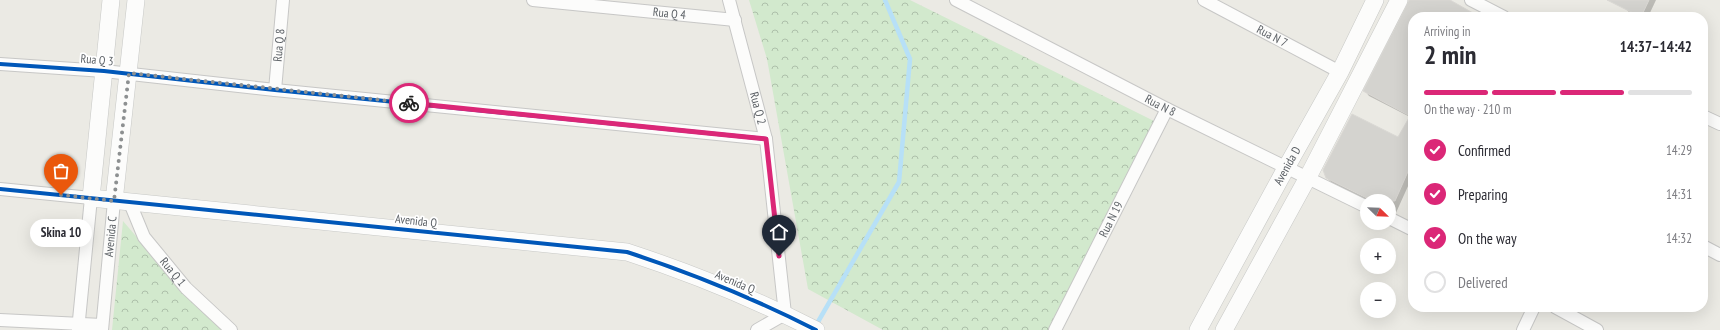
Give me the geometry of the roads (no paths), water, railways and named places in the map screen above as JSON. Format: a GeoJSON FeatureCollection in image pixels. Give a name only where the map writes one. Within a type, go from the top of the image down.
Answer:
{"type":"FeatureCollection","features":[{"type":"Feature","properties":{"kind":"street","name":"Avenida C"},"geometry":{"type":"LineString","coordinates":[[78,328],[111,0]]}},
{"type":"Feature","properties":{"kind":"street","name":"Avenida C"},"geometry":{"type":"LineString","coordinates":[[102,328],[122,202],[129,73],[136,0]]}},
{"type":"Feature","properties":{"kind":"street","name":"Rua Q 8"},"geometry":{"type":"LineString","coordinates":[[275,90],[283,0]]}},
{"type":"Feature","properties":{"kind":"street","name":"Rua Q 4"},"geometry":{"type":"LineString","coordinates":[[533,0],[735,20]]}},
{"type":"Feature","properties":{"kind":"street","name":"Rua Q 2"},"geometry":{"type":"LineString","coordinates":[[729,0],[766,139],[785,314]]}},
{"type":"Feature","properties":{"kind":"street","name":"Rua N 8"},"geometry":{"type":"LineString","coordinates":[[956,0],[1167,109],[1360,203]]}},
{"type":"Feature","properties":{"kind":"street","name":"Rua N 7"},"geometry":{"type":"LineString","coordinates":[[1204,0],[1340,72]]}},
{"type":"Feature","properties":{"kind":"street","name":"Avenida D"},"geometry":{"type":"LineString","coordinates":[[1198,330],[1340,72],[1375,0]]}},
{"type":"Feature","properties":{"kind":"street","name":"Avenida D"},"geometry":{"type":"LineString","coordinates":[[1224,330],[1308,177],[1399,0]]}},
{"type":"Feature","properties":{"kind":"street"},"geometry":{"type":"LineString","coordinates":[[1471,0],[1494,12]]}},
{"type":"Feature","properties":{"kind":"street","name":"Rua Q 3"},"geometry":{"type":"LineString","coordinates":[[0,64],[129,73],[275,90],[766,139]]}},
{"type":"Feature","properties":{"kind":"street","name":"Rua N 19"},"geometry":{"type":"LineString","coordinates":[[1055,330],[1167,109]]}},
{"type":"Feature","properties":{"kind":"street"},"geometry":{"type":"LineString","coordinates":[[1708,118],[1720,124]]}},
{"type":"Feature","properties":{"kind":"street","name":"Avenida Q"},"geometry":{"type":"LineString","coordinates":[[0,188],[122,202],[627,252],[676,268],[785,314],[810,327]]}},
{"type":"Feature","properties":{"kind":"street","name":"Rua Q 1"},"geometry":{"type":"LineString","coordinates":[[122,202],[144,237],[186,288],[231,330]]}},
{"type":"Feature","properties":{"kind":"street"},"geometry":{"type":"LineString","coordinates":[[1396,222],[1408,228]]}},
{"type":"Feature","properties":{"kind":"street"},"geometry":{"type":"LineString","coordinates":[[1708,249],[1720,255]]}},
{"type":"Feature","properties":{"kind":"street"},"geometry":{"type":"LineString","coordinates":[[1523,330],[1532,312]]}},
{"type":"Feature","properties":{"kind":"street"},"geometry":{"type":"LineString","coordinates":[[1564,312],[1597,330]]}},
{"type":"Feature","properties":{"kind":"street"},"geometry":{"type":"LineString","coordinates":[[757,330],[785,314]]}},
{"type":"Feature","properties":{"kind":"street"},"geometry":{"type":"LineString","coordinates":[[0,320],[78,328],[102,328]]}},
{"type":"Feature","properties":{"kind":"waterway"},"geometry":{"type":"LineString","coordinates":[[815,327],[899,182],[910,59],[885,0]]}},
{"type":"Feature","properties":{"kind":"place","name":"Skina 10"},"geometry":{"type":"Point","coordinates":[61,195]}}]}
